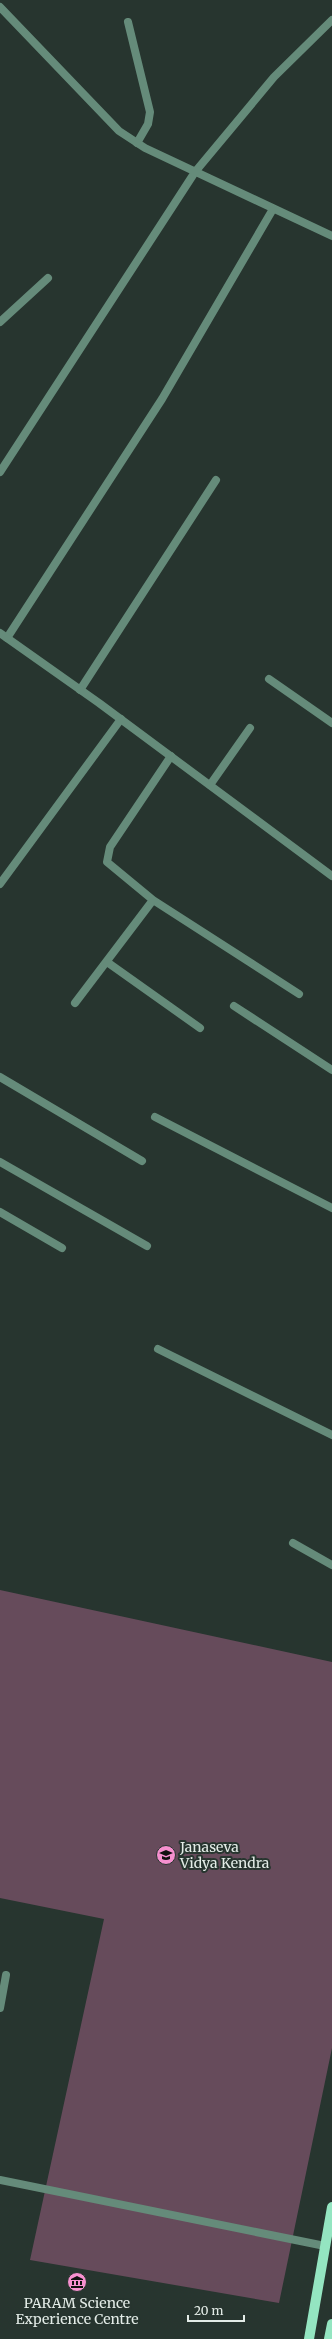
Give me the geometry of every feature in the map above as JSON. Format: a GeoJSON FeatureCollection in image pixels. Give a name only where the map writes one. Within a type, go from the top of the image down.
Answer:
{"type":"FeatureCollection","features":[{"type":"Feature","properties":{"kind":"main road"},"geometry":{"type":"LineString","coordinates":[[309,2339],[332,2207]]}},
{"type":"Feature","properties":{"kind":"main road"},"geometry":{"type":"LineString","coordinates":[[330,2339],[332,2324]]}},
{"type":"Feature","properties":{"kind":"street"},"geometry":{"type":"LineString","coordinates":[[0,7],[119,131],[137,143],[194,172],[332,236]]}},
{"type":"Feature","properties":{"kind":"street"},"geometry":{"type":"LineString","coordinates":[[0,472],[194,172],[274,77],[332,20]]}},
{"type":"Feature","properties":{"kind":"street"},"geometry":{"type":"LineString","coordinates":[[128,22],[150,112],[148,124],[137,143]]}},
{"type":"Feature","properties":{"kind":"street"},"geometry":{"type":"LineString","coordinates":[[7,638],[162,399],[273,209]]}},
{"type":"Feature","properties":{"kind":"street"},"geometry":{"type":"LineString","coordinates":[[0,322],[48,278]]}},
{"type":"Feature","properties":{"kind":"street"},"geometry":{"type":"LineString","coordinates":[[80,690],[216,480]]}},
{"type":"Feature","properties":{"kind":"street"},"geometry":{"type":"LineString","coordinates":[[0,633],[121,719],[332,876]]}},
{"type":"Feature","properties":{"kind":"street"},"geometry":{"type":"LineString","coordinates":[[269,679],[332,723]]}},
{"type":"Feature","properties":{"kind":"street"},"geometry":{"type":"LineString","coordinates":[[0,884],[121,719]]}},
{"type":"Feature","properties":{"kind":"street"},"geometry":{"type":"LineString","coordinates":[[210,785],[250,728]]}},
{"type":"Feature","properties":{"kind":"street"},"geometry":{"type":"LineString","coordinates":[[171,756],[110,847],[107,862],[153,900],[299,994]]}},
{"type":"Feature","properties":{"kind":"street"},"geometry":{"type":"LineString","coordinates":[[75,1003],[153,900]]}},
{"type":"Feature","properties":{"kind":"street"},"geometry":{"type":"LineString","coordinates":[[107,962],[200,1028]]}},
{"type":"Feature","properties":{"kind":"street"},"geometry":{"type":"LineString","coordinates":[[234,1006],[332,1070]]}},
{"type":"Feature","properties":{"kind":"street"},"geometry":{"type":"LineString","coordinates":[[0,1077],[142,1162]]}},
{"type":"Feature","properties":{"kind":"street"},"geometry":{"type":"LineString","coordinates":[[155,1117],[332,1208]]}},
{"type":"Feature","properties":{"kind":"street"},"geometry":{"type":"LineString","coordinates":[[0,1162],[147,1246]]}},
{"type":"Feature","properties":{"kind":"street"},"geometry":{"type":"LineString","coordinates":[[0,1212],[62,1248]]}},
{"type":"Feature","properties":{"kind":"street"},"geometry":{"type":"LineString","coordinates":[[158,1349],[332,1435]]}},
{"type":"Feature","properties":{"kind":"street"},"geometry":{"type":"LineString","coordinates":[[293,1543],[332,1565]]}},
{"type":"Feature","properties":{"kind":"street"},"geometry":{"type":"LineString","coordinates":[[0,2008],[6,1975]]}},
{"type":"Feature","properties":{"kind":"street"},"geometry":{"type":"LineString","coordinates":[[0,2180],[325,2246]]}},
{"type":"Feature","properties":{"kind":"shaded area","name":"Janaseva Vidya Kendra"},"geometry":{"type":"Polygon","coordinates":[[[0,1590],[332,1662],[332,2048],[279,2303],[30,2260],[104,1919],[0,1898],[0,1590]]]}},
{"type":"Feature","properties":{"kind":"place","name":"Janaseva Vidya Kendra"},"geometry":{"type":"Point","coordinates":[166,1855]}},
{"type":"Feature","properties":{"kind":"place","name":"PARAM Science Experience Centre"},"geometry":{"type":"Point","coordinates":[77,2282]}}]}
